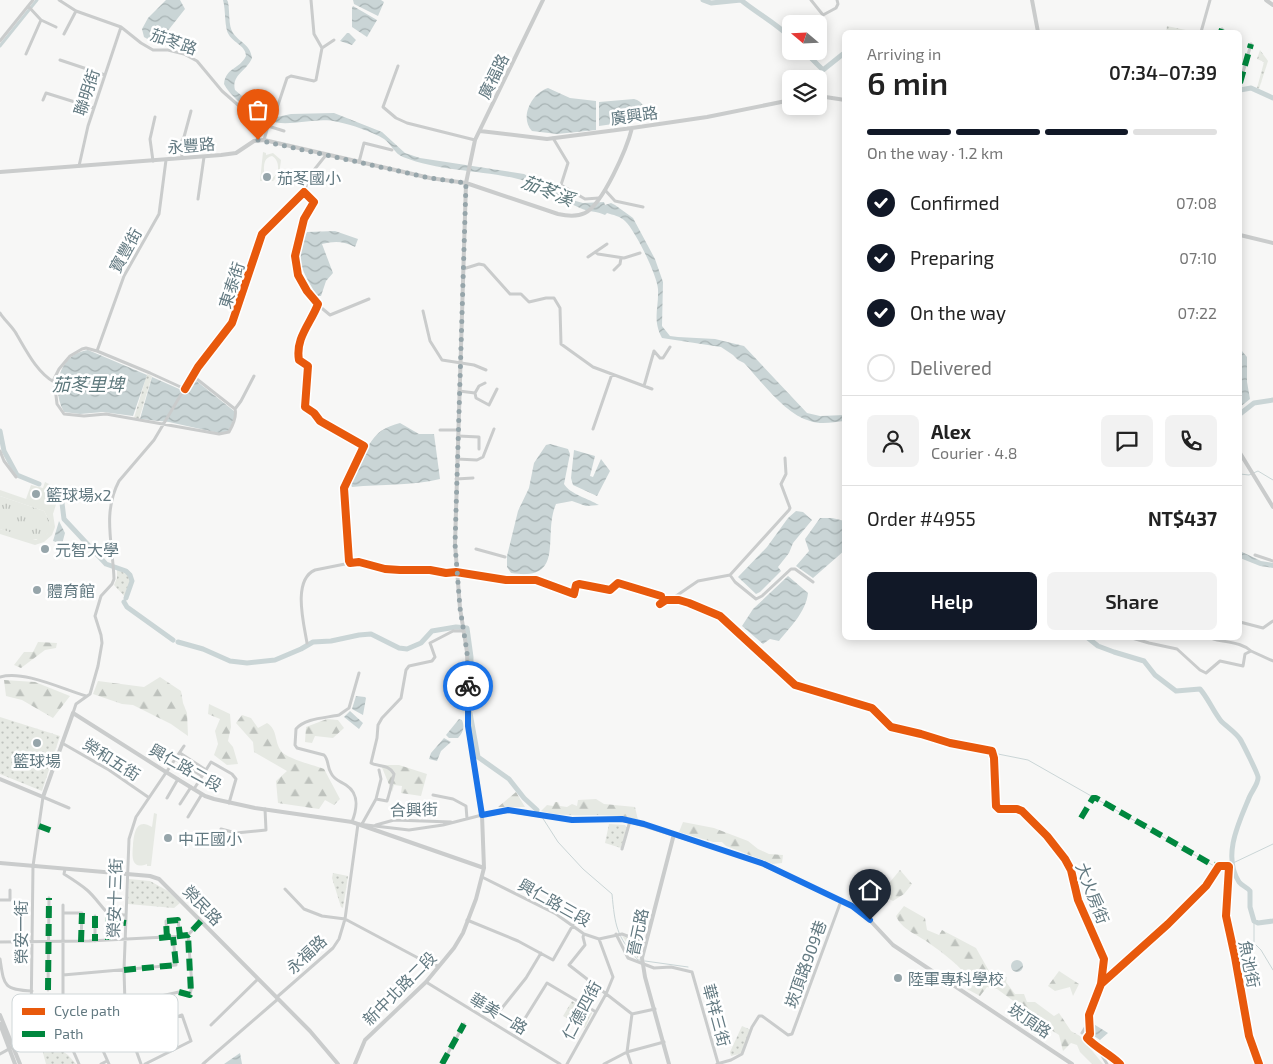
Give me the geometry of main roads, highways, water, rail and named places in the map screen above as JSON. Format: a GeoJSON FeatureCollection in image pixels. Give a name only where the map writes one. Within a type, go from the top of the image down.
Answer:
{"type":"FeatureCollection","features":[{"type":"Feature","properties":{"kind":"water"},"geometry":{"type":"Polygon","coordinates":[[[166,0],[180,0],[185,9],[159,42],[151,41],[144,37],[142,29],[148,18],[166,0]]]}},
{"type":"Feature","properties":{"kind":"water","name":"茄苳溪"},"geometry":{"type":"Polygon","coordinates":[[[223,0],[227,0],[231,30],[247,47],[252,58],[235,80],[235,90],[262,113],[277,117],[291,114],[334,113],[382,132],[405,153],[420,158],[524,174],[572,200],[583,203],[604,202],[605,205],[611,203],[615,205],[633,218],[655,259],[663,282],[662,326],[670,336],[715,339],[744,346],[807,413],[820,416],[842,415],[842,421],[819,423],[810,421],[792,412],[774,396],[744,363],[721,347],[662,338],[657,325],[657,282],[634,233],[621,218],[607,213],[605,215],[583,209],[523,180],[416,162],[400,156],[379,136],[349,125],[320,120],[292,123],[275,122],[262,118],[249,110],[231,94],[224,84],[227,74],[240,64],[246,56],[242,47],[227,32],[223,0]]]}},
{"type":"Feature","properties":{"kind":"water"},"geometry":{"type":"Polygon","coordinates":[[[353,0],[381,0],[384,2],[378,16],[354,4],[353,0]]]}},
{"type":"Feature","properties":{"kind":"water"},"geometry":{"type":"Polygon","coordinates":[[[353,6],[377,20],[367,37],[352,27],[353,6]]]}},
{"type":"Feature","properties":{"kind":"water"},"geometry":{"type":"Polygon","coordinates":[[[347,33],[356,40],[352,45],[340,41],[347,33]]]}},
{"type":"Feature","properties":{"kind":"water"},"geometry":{"type":"Polygon","coordinates":[[[548,88],[570,98],[596,101],[596,130],[557,134],[532,131],[527,119],[529,106],[537,95],[548,88]]]}},
{"type":"Feature","properties":{"kind":"water"},"geometry":{"type":"Polygon","coordinates":[[[634,99],[640,101],[643,105],[645,116],[627,122],[599,126],[599,102],[634,99]]]}},
{"type":"Feature","properties":{"kind":"water"},"geometry":{"type":"Polygon","coordinates":[[[335,231],[358,239],[355,247],[339,242],[322,244],[333,273],[326,281],[321,296],[317,296],[307,279],[300,258],[303,242],[307,232],[335,231]]]}},
{"type":"Feature","properties":{"kind":"water","name":"茄苳里埤"},"geometry":{"type":"Polygon","coordinates":[[[88,350],[147,375],[133,416],[103,412],[80,414],[64,412],[58,394],[60,374],[70,358],[88,350]]]}},
{"type":"Feature","properties":{"kind":"water"},"geometry":{"type":"Polygon","coordinates":[[[1242,351],[1247,357],[1247,382],[1250,399],[1242,405],[1242,351]]]}},
{"type":"Feature","properties":{"kind":"water"},"geometry":{"type":"Polygon","coordinates":[[[152,377],[186,392],[194,379],[234,411],[234,418],[229,431],[223,434],[169,422],[140,419],[152,377]]]}},
{"type":"Feature","properties":{"kind":"water"},"geometry":{"type":"Polygon","coordinates":[[[400,423],[419,434],[434,434],[440,479],[408,484],[352,487],[350,482],[363,455],[376,435],[390,426],[400,423]]]}},
{"type":"Feature","properties":{"kind":"water"},"geometry":{"type":"Polygon","coordinates":[[[550,444],[568,449],[570,454],[564,484],[567,488],[599,505],[586,506],[572,501],[556,504],[552,517],[549,554],[546,564],[540,571],[528,574],[511,573],[507,567],[507,556],[518,511],[529,488],[534,463],[546,445],[550,444]]]}},
{"type":"Feature","properties":{"kind":"water"},"geometry":{"type":"Polygon","coordinates":[[[574,450],[595,456],[590,476],[593,477],[601,459],[610,471],[597,496],[573,485],[571,478],[574,450]]]}},
{"type":"Feature","properties":{"kind":"water"},"geometry":{"type":"Polygon","coordinates":[[[796,511],[803,512],[812,520],[793,543],[789,553],[778,567],[781,571],[756,594],[738,577],[767,547],[788,518],[796,511]]]}},
{"type":"Feature","properties":{"kind":"water"},"geometry":{"type":"Polygon","coordinates":[[[820,518],[842,520],[842,553],[813,578],[796,566],[809,551],[805,539],[820,518]]]}},
{"type":"Feature","properties":{"kind":"water"},"geometry":{"type":"Polygon","coordinates":[[[59,521],[65,533],[62,544],[53,541],[59,521]]]}},
{"type":"Feature","properties":{"kind":"water"},"geometry":{"type":"Polygon","coordinates":[[[1242,552],[1261,561],[1273,563],[1273,568],[1260,566],[1242,559],[1242,552]]]}},
{"type":"Feature","properties":{"kind":"water"},"geometry":{"type":"Polygon","coordinates":[[[788,576],[808,593],[807,600],[797,619],[779,641],[770,639],[763,644],[742,626],[753,609],[788,576]]]}},
{"type":"Feature","properties":{"kind":"water"},"geometry":{"type":"Polygon","coordinates":[[[356,696],[366,698],[363,715],[352,709],[356,696]]]}},
{"type":"Feature","properties":{"kind":"water"},"geometry":{"type":"Polygon","coordinates":[[[350,711],[363,723],[359,729],[344,717],[350,711]]]}},
{"type":"Feature","properties":{"kind":"water"},"geometry":{"type":"Polygon","coordinates":[[[459,719],[463,723],[462,732],[458,738],[449,738],[446,735],[459,719]]]}},
{"type":"Feature","properties":{"kind":"water"},"geometry":{"type":"Polygon","coordinates":[[[444,738],[451,742],[441,751],[437,761],[429,759],[431,753],[444,738]]]}},
{"type":"Feature","properties":{"kind":"water"},"geometry":{"type":"Polygon","coordinates":[[[1015,960],[1019,960],[1023,966],[1019,972],[1015,972],[1011,968],[1011,964],[1015,960]]]}},
{"type":"Feature","properties":{"kind":"water"},"geometry":{"type":"Polygon","coordinates":[[[1092,1023],[1108,1033],[1100,1040],[1091,1034],[1092,1023]]]}},
{"type":"Feature","properties":{"kind":"water"},"geometry":{"type":"Polygon","coordinates":[[[240,1053],[242,1064],[224,1064],[240,1053]]]}},
{"type":"Feature","properties":{"kind":"waterway"},"geometry":{"type":"LineString","coordinates":[[0,46],[37,0]]}},
{"type":"Feature","properties":{"kind":"waterway"},"geometry":{"type":"LineString","coordinates":[[703,0],[711,3],[741,0],[782,30]]}},
{"type":"Feature","properties":{"kind":"waterway"},"geometry":{"type":"LineString","coordinates":[[813,60],[823,70],[842,55]]}},
{"type":"Feature","properties":{"kind":"waterway"},"geometry":{"type":"LineString","coordinates":[[1242,90],[1251,88],[1273,98]]}},
{"type":"Feature","properties":{"kind":"waterway"},"geometry":{"type":"LineString","coordinates":[[1242,412],[1254,403],[1273,400]]}},
{"type":"Feature","properties":{"kind":"waterway"},"geometry":{"type":"LineString","coordinates":[[0,431],[4,451],[17,475],[39,484]]}},
{"type":"Feature","properties":{"kind":"waterway"},"geometry":{"type":"LineString","coordinates":[[1242,474],[1249,475],[1258,471],[1273,480]]}},
{"type":"Feature","properties":{"kind":"waterway"},"geometry":{"type":"LineString","coordinates":[[61,495],[64,519],[106,564],[126,571],[130,575],[132,581],[126,598]]}},
{"type":"Feature","properties":{"kind":"waterway"},"geometry":{"type":"LineString","coordinates":[[124,602],[127,607],[173,640]]}},
{"type":"Feature","properties":{"kind":"waterway"},"geometry":{"type":"LineString","coordinates":[[178,642],[203,649],[230,661],[247,663],[275,660],[313,642],[331,641],[359,635],[371,634],[399,648],[407,649],[421,643],[432,631],[456,627],[467,628],[471,657],[470,702]]}},
{"type":"Feature","properties":{"kind":"waterway"},"geometry":{"type":"LineString","coordinates":[[1090,640],[1098,646],[1144,661],[1155,675],[1176,691],[1200,689],[1221,721],[1240,739],[1258,779],[1237,828],[1232,850],[1232,861],[1234,872],[1239,882],[1250,891],[1250,907],[1254,921],[1258,923],[1273,921]]}},
{"type":"Feature","properties":{"kind":"waterway"},"geometry":{"type":"LineString","coordinates":[[795,681],[875,707],[883,717]]}},
{"type":"Feature","properties":{"kind":"waterway"},"geometry":{"type":"LineString","coordinates":[[470,713],[478,757],[509,779],[524,798],[537,810]]}},
{"type":"Feature","properties":{"kind":"waterway"},"geometry":{"type":"LineString","coordinates":[[905,728],[991,748],[996,750],[998,754],[1028,760],[1216,867],[1227,867],[1273,844]]}},
{"type":"Feature","properties":{"kind":"waterway"},"geometry":{"type":"LineString","coordinates":[[537,810],[540,813]]}},
{"type":"Feature","properties":{"kind":"waterway"},"geometry":{"type":"LineString","coordinates":[[542,817],[558,842],[583,869],[612,894],[614,914],[621,937],[631,952],[638,960],[641,960]]}},
{"type":"Feature","properties":{"kind":"waterway"},"geometry":{"type":"LineString","coordinates":[[1254,921],[1254,943],[1261,950],[1273,970]]}},
{"type":"Feature","properties":{"kind":"waterway"},"geometry":{"type":"LineString","coordinates":[[645,961],[688,967]]}},
{"type":"Feature","properties":{"kind":"place","name":"茄苳國小"},"geometry":{"type":"Point","coordinates":[267,177]}},
{"type":"Feature","properties":{"kind":"place","name":"籃球場x2"},"geometry":{"type":"Point","coordinates":[36,494]}},
{"type":"Feature","properties":{"kind":"place","name":"元智大學"},"geometry":{"type":"Point","coordinates":[45,549]}},
{"type":"Feature","properties":{"kind":"place","name":"體育館"},"geometry":{"type":"Point","coordinates":[37,590]}},
{"type":"Feature","properties":{"kind":"place","name":"籃球場"},"geometry":{"type":"Point","coordinates":[37,743]}},
{"type":"Feature","properties":{"kind":"place","name":"中正國小"},"geometry":{"type":"Point","coordinates":[168,838]}},
{"type":"Feature","properties":{"kind":"place","name":"陸軍專科學校"},"geometry":{"type":"Point","coordinates":[898,978]}}]}
